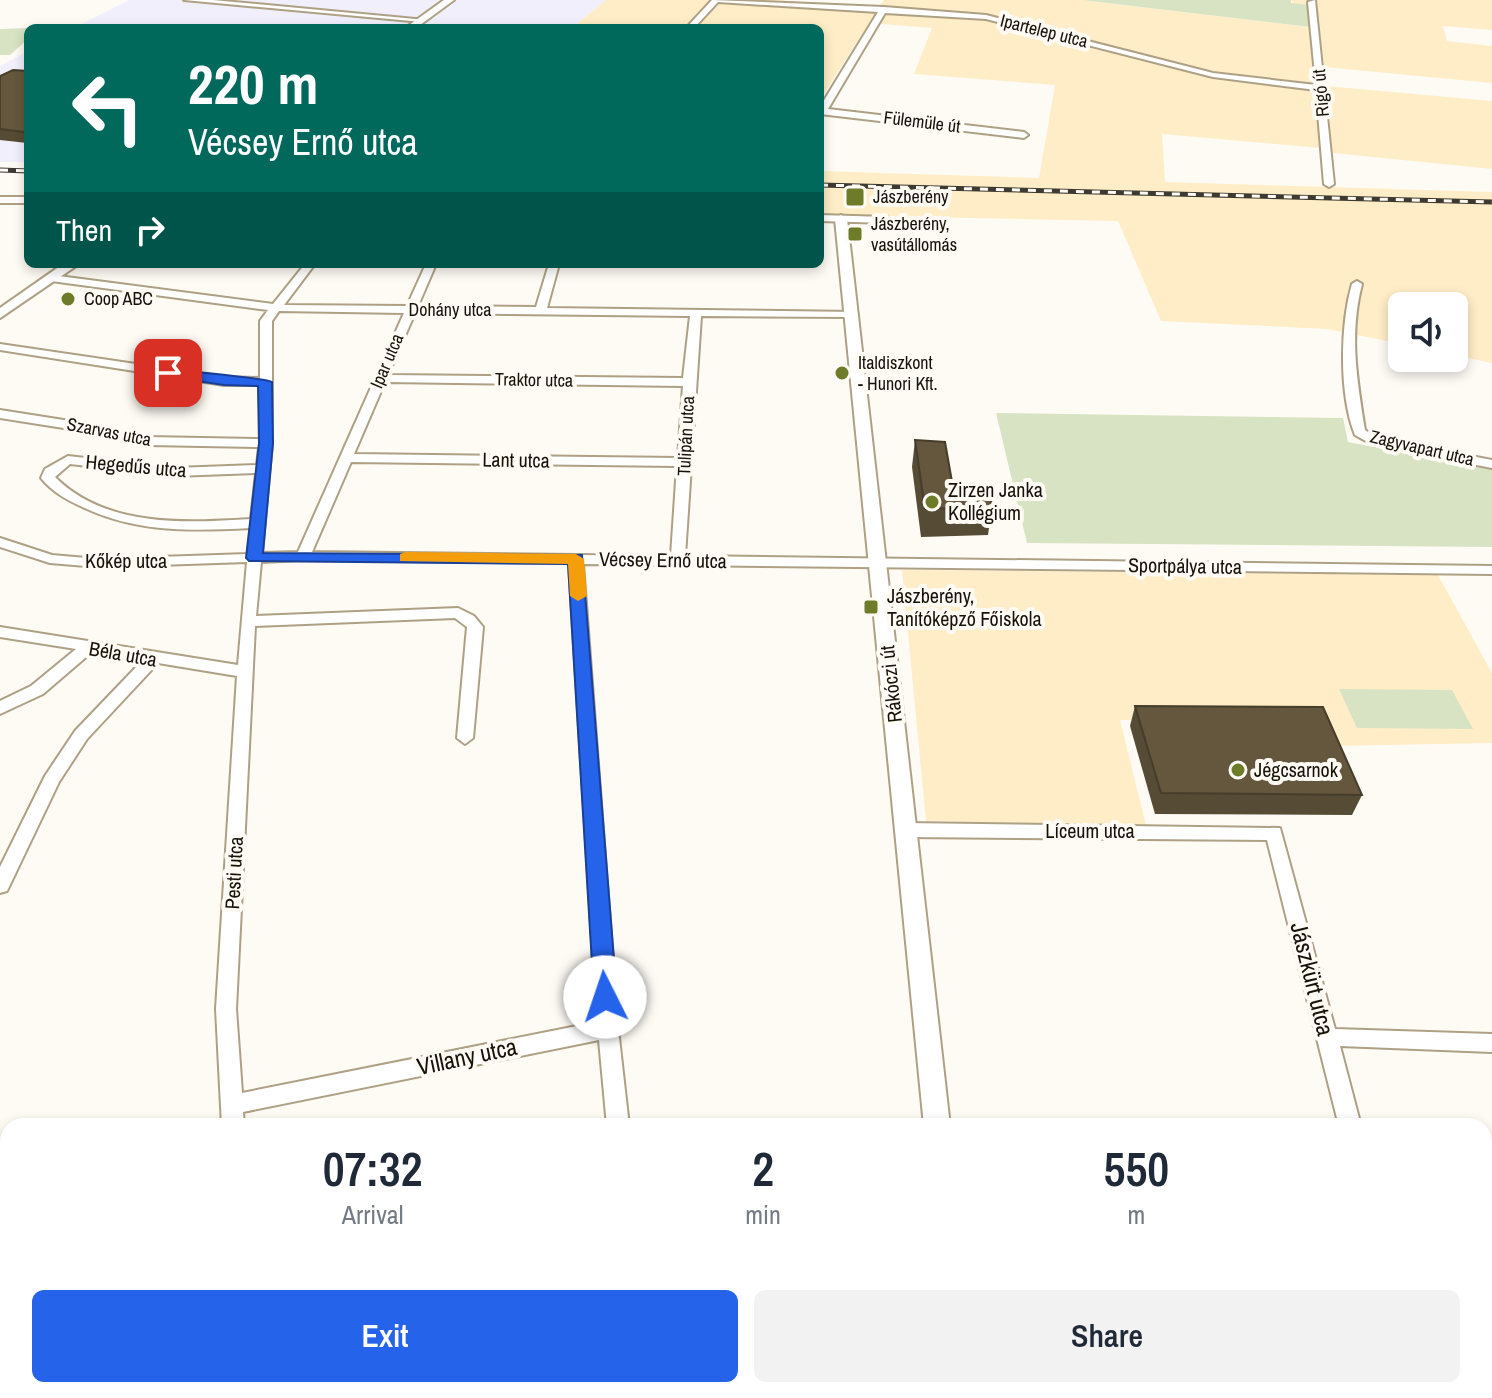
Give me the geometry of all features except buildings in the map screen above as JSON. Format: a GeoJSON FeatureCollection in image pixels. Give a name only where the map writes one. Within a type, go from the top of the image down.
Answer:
{"type":"FeatureCollection","features":[{"type":"Feature","properties":{"kind":"street"},"geometry":{"type":"LineString","coordinates":[[188,0],[422,20]]}},
{"type":"Feature","properties":{"kind":"street"},"geometry":{"type":"LineString","coordinates":[[416,24],[450,0]]}},
{"type":"Feature","properties":{"kind":"street"},"geometry":{"type":"LineString","coordinates":[[694,24],[716,0]]}},
{"type":"Feature","properties":{"kind":"street","name":"Ipartelep utca"},"geometry":{"type":"LineString","coordinates":[[716,0],[986,17],[1213,75],[1321,88]]}},
{"type":"Feature","properties":{"kind":"street","name":"Rigó út"},"geometry":{"type":"LineString","coordinates":[[1312,2],[1329,184]]}},
{"type":"Feature","properties":{"kind":"street"},"geometry":{"type":"LineString","coordinates":[[824,108],[884,9]]}},
{"type":"Feature","properties":{"kind":"street","name":"Fülemüle út"},"geometry":{"type":"LineString","coordinates":[[824,111],[1024,135]]}},
{"type":"Feature","properties":{"kind":"street"},"geometry":{"type":"LineString","coordinates":[[0,200],[24,200]]}},
{"type":"Feature","properties":{"kind":"street"},"geometry":{"type":"LineString","coordinates":[[824,218],[887,220]]}},
{"type":"Feature","properties":{"kind":"street","name":"Rákóczi út"},"geometry":{"type":"LineString","coordinates":[[841,219],[936,1118]]}},
{"type":"Feature","properties":{"kind":"street"},"geometry":{"type":"LineString","coordinates":[[0,314],[66,268]]}},
{"type":"Feature","properties":{"kind":"street"},"geometry":{"type":"LineString","coordinates":[[275,308],[283,302],[307,268]]}},
{"type":"Feature","properties":{"kind":"street","name":"Ipar utca"},"geometry":{"type":"LineString","coordinates":[[303,556],[429,268]]}},
{"type":"Feature","properties":{"kind":"street"},"geometry":{"type":"LineString","coordinates":[[541,310],[553,268]]}},
{"type":"Feature","properties":{"kind":"street","name":"Dohány utca"},"geometry":{"type":"LineString","coordinates":[[51,278],[275,308],[851,314]]}},
{"type":"Feature","properties":{"kind":"street","name":"Zagyvapart utca"},"geometry":{"type":"LineString","coordinates":[[1357,284],[1348,311],[1347,362],[1359,432],[1373,441],[1492,464]]}},
{"type":"Feature","properties":{"kind":"street","name":"Pesti utca"},"geometry":{"type":"LineString","coordinates":[[232,1116],[226,1009],[248,621],[266,443],[266,321],[275,308]]}},
{"type":"Feature","properties":{"kind":"street","name":"Tulipán utca"},"geometry":{"type":"LineString","coordinates":[[678,560],[696,312]]}},
{"type":"Feature","properties":{"kind":"street"},"geometry":{"type":"LineString","coordinates":[[0,347],[224,381],[265,382]]}},
{"type":"Feature","properties":{"kind":"street","name":"Traktor utca"},"geometry":{"type":"LineString","coordinates":[[380,378],[689,382]]}},
{"type":"Feature","properties":{"kind":"street","name":"Szarvas utca"},"geometry":{"type":"LineString","coordinates":[[0,414],[148,441],[266,443]]}},
{"type":"Feature","properties":{"kind":"street","name":"Lant utca"},"geometry":{"type":"LineString","coordinates":[[345,458],[686,462]]}},
{"type":"Feature","properties":{"kind":"street","name":"Hegedűs utca"},"geometry":{"type":"LineString","coordinates":[[259,523],[170,527],[118,520],[60,492],[48,478],[50,472],[68,460],[175,472],[264,469]]}},
{"type":"Feature","properties":{"kind":"street","name":"Kőkép utca"},"geometry":{"type":"LineString","coordinates":[[0,542],[50,559],[98,563],[254,558]]}},
{"type":"Feature","properties":{"kind":"street","name":"Vécsey Ernő utca"},"geometry":{"type":"LineString","coordinates":[[254,558],[879,562]]}},
{"type":"Feature","properties":{"kind":"street"},"geometry":{"type":"LineString","coordinates":[[576,559],[608,1029],[617,1118]]}},
{"type":"Feature","properties":{"kind":"street","name":"Sportpálya utca"},"geometry":{"type":"LineString","coordinates":[[879,562],[1492,570]]}},
{"type":"Feature","properties":{"kind":"street"},"geometry":{"type":"LineString","coordinates":[[248,621],[458,613],[475,627],[465,738]]}},
{"type":"Feature","properties":{"kind":"street","name":"Béla utca"},"geometry":{"type":"LineString","coordinates":[[0,632],[246,672]]}},
{"type":"Feature","properties":{"kind":"street"},"geometry":{"type":"LineString","coordinates":[[0,708],[37,690],[88,647]]}},
{"type":"Feature","properties":{"kind":"street"},"geometry":{"type":"LineString","coordinates":[[0,886],[51,780],[81,735],[153,659]]}},
{"type":"Feature","properties":{"kind":"street","name":"Líceum utca"},"geometry":{"type":"LineString","coordinates":[[905,830],[1274,833]]}},
{"type":"Feature","properties":{"kind":"street","name":"Jászkürt utca"},"geometry":{"type":"LineString","coordinates":[[1274,833],[1348,1118]]}},
{"type":"Feature","properties":{"kind":"street","name":"Villany utca"},"geometry":{"type":"LineString","coordinates":[[232,1116],[608,1029]]}},
{"type":"Feature","properties":{"kind":"street"},"geometry":{"type":"LineString","coordinates":[[1326,1037],[1492,1043]]}},
{"type":"Feature","properties":{"kind":"shaded area"},"geometry":{"type":"Polygon","coordinates":[[[129,0],[606,0],[577,24],[82,24],[129,0]]]}},
{"type":"Feature","properties":{"kind":"shaded area"},"geometry":{"type":"Polygon","coordinates":[[[606,0],[774,0],[880,6],[884,0],[1082,0],[1309,27],[1291,0],[1492,0],[1492,30],[1443,26],[1447,41],[1492,46],[1492,83],[1324,67],[1326,86],[1492,101],[1492,169],[1333,153],[1332,149],[1162,134],[1165,182],[1492,192],[1492,363],[1468,358],[1468,292],[1388,292],[1388,341],[1327,329],[1161,321],[1118,221],[824,215],[824,171],[1039,178],[1055,85],[914,74],[932,28],[869,23],[824,94],[824,24],[577,24],[606,0]]]}},
{"type":"Feature","properties":{"kind":"shaded area"},"geometry":{"type":"Polygon","coordinates":[[[24,53],[24,162],[0,162],[0,66],[24,53]]]}},
{"type":"Feature","properties":{"kind":"shaded area"},"geometry":{"type":"Polygon","coordinates":[[[902,570],[1438,575],[1492,673],[1492,743],[1332,746],[1318,722],[1120,720],[1146,825],[926,821],[902,570]]]}},
{"type":"Feature","properties":{"kind":"green space"},"geometry":{"type":"Polygon","coordinates":[[[1082,0],[1291,0],[1291,3],[1310,5],[1310,27],[1082,0]]]}},
{"type":"Feature","properties":{"kind":"green space"},"geometry":{"type":"Polygon","coordinates":[[[24,28],[24,43],[10,55],[0,55],[0,29],[24,28]]]}},
{"type":"Feature","properties":{"kind":"green space"},"geometry":{"type":"Polygon","coordinates":[[[996,413],[1343,418],[1348,442],[1492,469],[1492,547],[1027,543],[996,413]]]}},
{"type":"Feature","properties":{"kind":"green space"},"geometry":{"type":"Polygon","coordinates":[[[1339,689],[1452,690],[1473,729],[1357,728],[1339,689]]]}},
{"type":"Feature","properties":{"kind":"railway"},"geometry":{"type":"LineString","coordinates":[[0,170],[24,171]]}},
{"type":"Feature","properties":{"kind":"railway"},"geometry":{"type":"LineString","coordinates":[[824,185],[1492,202]]}},
{"type":"Feature","properties":{"kind":"slow traffic"},"geometry":{"type":"LineString","coordinates":[[406,557],[576,559],[578,596]]}},
{"type":"Feature","properties":{"kind":"place","name":"Jászberény"},"geometry":{"type":"Point","coordinates":[855,197]}},
{"type":"Feature","properties":{"kind":"place","name":"Jászberény, vasútállomás"},"geometry":{"type":"Point","coordinates":[855,234]}},
{"type":"Feature","properties":{"kind":"place","name":"Coop ABC"},"geometry":{"type":"Point","coordinates":[68,299]}},
{"type":"Feature","properties":{"kind":"place","name":"Italdiszkont - Hunori Kft."},"geometry":{"type":"Point","coordinates":[842,373]}},
{"type":"Feature","properties":{"kind":"place","name":"Zirzen Janka Kollégium"},"geometry":{"type":"Point","coordinates":[932,502]}},
{"type":"Feature","properties":{"kind":"place","name":"Jászberény, Tanítóképző Főiskola"},"geometry":{"type":"Point","coordinates":[871,607]}},
{"type":"Feature","properties":{"kind":"place","name":"Jégcsarnok"},"geometry":{"type":"Point","coordinates":[1238,770]}},
{"type":"Feature","properties":{"kind":"route"},"geometry":{"type":"LineString","coordinates":[[168,373],[224,381],[265,382],[266,443],[254,558],[576,559],[605,997]]}}]}
